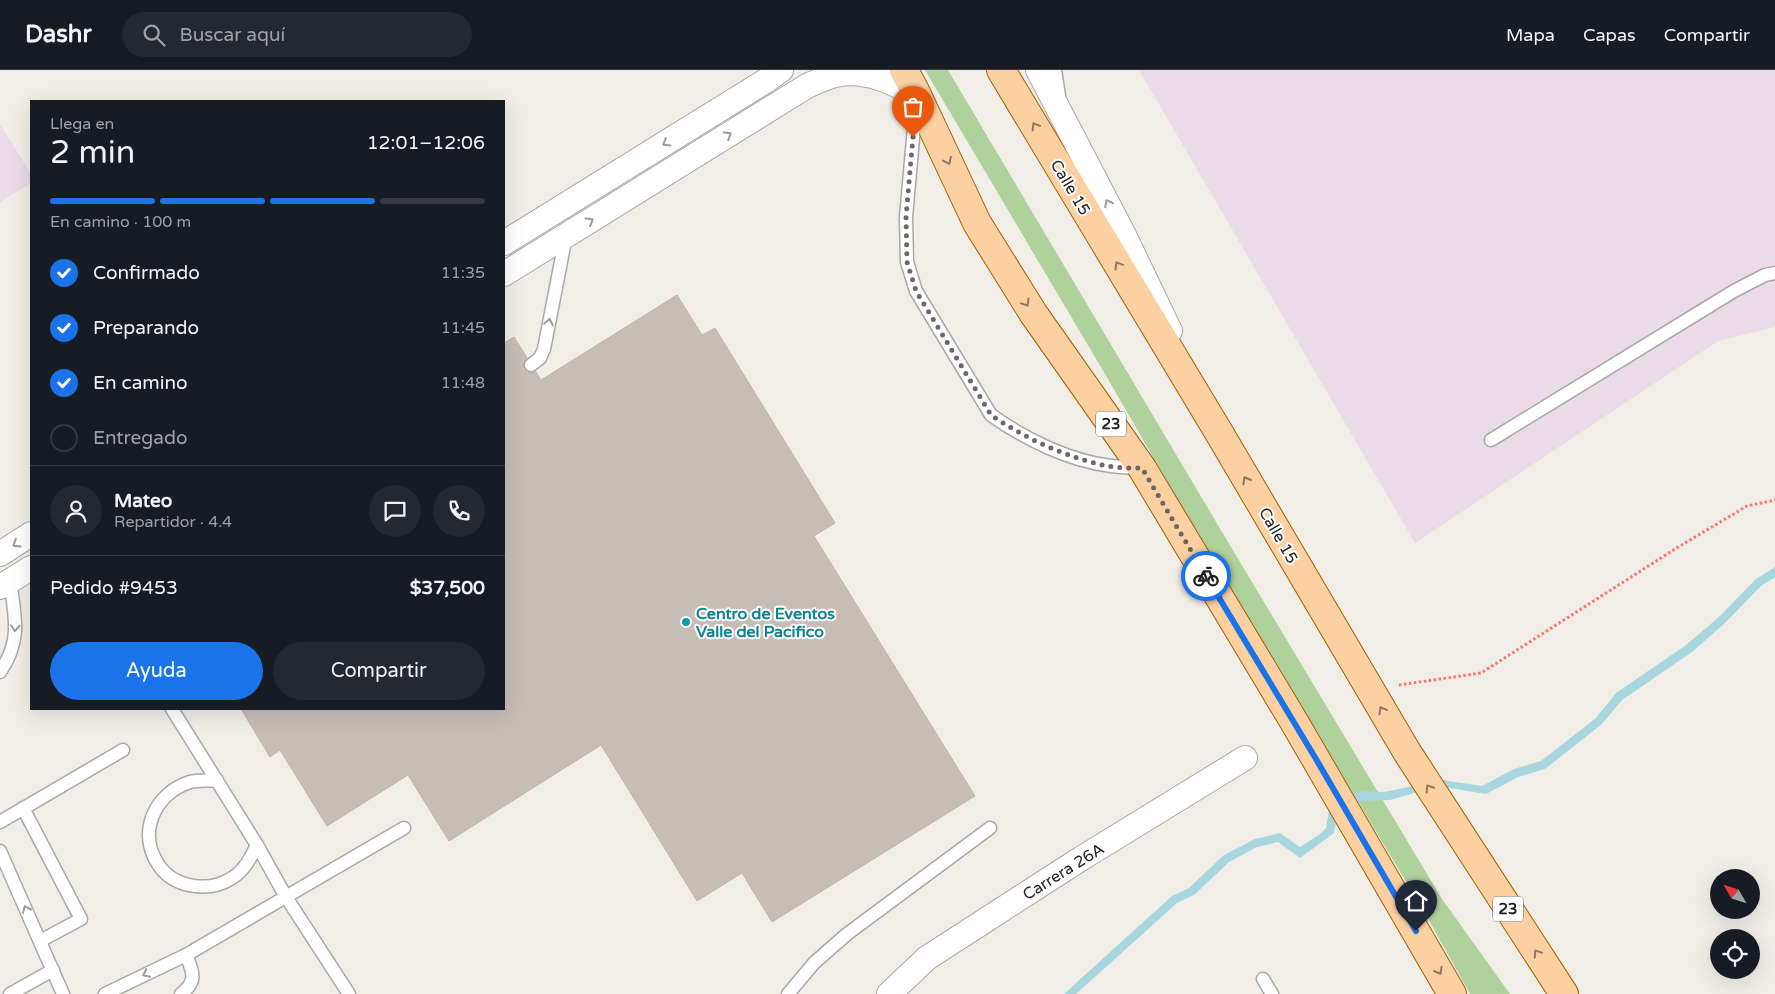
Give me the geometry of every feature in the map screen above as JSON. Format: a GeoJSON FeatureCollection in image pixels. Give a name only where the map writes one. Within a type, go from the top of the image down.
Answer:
{"type":"FeatureCollection","features":[{"type":"Feature","properties":{"kind":"main road","name":"23"},"geometry":{"type":"LineString","coordinates":[[904,70],[977,222],[1033,313],[1142,468],[1326,776],[1452,994]]}},
{"type":"Feature","properties":{"kind":"main road","name":"Calle 15"},"geometry":{"type":"LineString","coordinates":[[1001,70],[1406,752],[1564,994]]}},
{"type":"Feature","properties":{"kind":"street"},"geometry":{"type":"LineString","coordinates":[[781,70],[508,240],[513,269],[808,86],[841,74],[860,74],[891,81],[917,95]]}},
{"type":"Feature","properties":{"kind":"street"},"geometry":{"type":"LineString","coordinates":[[1038,70],[1124,235],[1220,436]]}},
{"type":"Feature","properties":{"kind":"street"},"geometry":{"type":"LineString","coordinates":[[0,554],[30,535]]}},
{"type":"Feature","properties":{"kind":"street"},"geometry":{"type":"LineString","coordinates":[[5,584],[30,569]]}},
{"type":"Feature","properties":{"kind":"street","name":"Carrera 26A"},"geometry":{"type":"LineString","coordinates":[[889,994],[927,958],[1082,858],[1245,758]]}},
{"type":"Feature","properties":{"kind":"lane"},"geometry":{"type":"LineString","coordinates":[[1055,70],[1060,111]]}},
{"type":"Feature","properties":{"kind":"lane"},"geometry":{"type":"LineString","coordinates":[[917,95],[906,208],[907,262],[916,291],[991,415],[1009,428],[1079,459],[1110,466],[1142,468]]}},
{"type":"Feature","properties":{"kind":"lane"},"geometry":{"type":"LineString","coordinates":[[531,366],[540,358],[544,349],[566,236]]}},
{"type":"Feature","properties":{"kind":"lane"},"geometry":{"type":"LineString","coordinates":[[1491,440],[1734,291],[1766,274],[1775,272]]}},
{"type":"Feature","properties":{"kind":"lane"},"geometry":{"type":"LineString","coordinates":[[0,672],[9,658],[16,628],[5,584]]}},
{"type":"Feature","properties":{"kind":"lane"},"geometry":{"type":"LineString","coordinates":[[173,710],[257,845],[286,897],[350,994]]}},
{"type":"Feature","properties":{"kind":"lane"},"geometry":{"type":"LineString","coordinates":[[0,822],[123,750]]}},
{"type":"Feature","properties":{"kind":"lane"},"geometry":{"type":"LineString","coordinates":[[217,780],[192,782],[172,790],[158,805],[149,824],[150,845],[158,865],[173,879],[192,887],[214,886],[233,878],[247,863],[257,845]]}},
{"type":"Feature","properties":{"kind":"lane"},"geometry":{"type":"LineString","coordinates":[[23,808],[81,919],[40,941]]}},
{"type":"Feature","properties":{"kind":"lane"},"geometry":{"type":"LineString","coordinates":[[105,994],[186,955],[404,828]]}},
{"type":"Feature","properties":{"kind":"lane"},"geometry":{"type":"LineString","coordinates":[[788,994],[814,964],[847,934],[990,828]]}},
{"type":"Feature","properties":{"kind":"lane"},"geometry":{"type":"LineString","coordinates":[[0,851],[64,994]]}},
{"type":"Feature","properties":{"kind":"lane"},"geometry":{"type":"LineString","coordinates":[[181,994],[188,989],[194,972],[186,955]]}},
{"type":"Feature","properties":{"kind":"lane"},"geometry":{"type":"LineString","coordinates":[[10,994],[53,970]]}},
{"type":"Feature","properties":{"kind":"lane"},"geometry":{"type":"LineString","coordinates":[[1263,979],[1272,994]]}},
{"type":"Feature","properties":{"kind":"path"},"geometry":{"type":"LineString","coordinates":[[1369,689],[1481,673],[1675,549],[1747,506],[1775,500]]}},
{"type":"Feature","properties":{"kind":"shaded area"},"geometry":{"type":"Polygon","coordinates":[[[1139,70],[1775,70],[1775,327],[1718,341],[1415,543],[1139,70]]]}},
{"type":"Feature","properties":{"kind":"shaded area"},"geometry":{"type":"Polygon","coordinates":[[[0,124],[30,172],[30,184],[0,202],[0,124]]]}},
{"type":"Feature","properties":{"kind":"green space"},"geometry":{"type":"Polygon","coordinates":[[[925,70],[948,70],[1442,899],[1510,994],[1470,994],[1425,913],[1211,557],[925,70]]]}},
{"type":"Feature","properties":{"kind":"water"},"geometry":{"type":"Polygon","coordinates":[[[1775,567],[1775,577],[1761,586],[1725,623],[1692,652],[1622,700],[1602,724],[1545,769],[1518,777],[1486,794],[1438,786],[1390,800],[1361,801],[1339,806],[1334,833],[1300,858],[1278,842],[1257,847],[1229,862],[1194,895],[1177,903],[1076,994],[1064,994],[1172,896],[1189,888],[1224,855],[1255,839],[1280,833],[1300,847],[1320,834],[1326,828],[1331,799],[1363,791],[1384,792],[1442,780],[1482,786],[1514,769],[1541,761],[1596,718],[1616,693],[1686,645],[1719,617],[1756,579],[1775,567]]]}},
{"type":"Feature","properties":{"kind":"building","name":"Centro de Eventos Valle del Pacifico"},"geometry":{"type":"Polygon","coordinates":[[[677,295],[702,335],[715,328],[835,523],[814,536],[975,796],[772,922],[742,873],[697,901],[601,745],[449,841],[408,775],[327,826],[280,750],[270,757],[242,710],[505,710],[505,342],[514,337],[541,380],[677,295]]]}},
{"type":"Feature","properties":{"kind":"way so far"},"geometry":{"type":"LineString","coordinates":[[913,137],[906,217],[907,262],[916,291],[991,415],[1009,428],[1079,459],[1110,466],[1142,468],[1206,576]]}},
{"type":"Feature","properties":{"kind":"place","name":"Centro de Eventos Valle del Pacifico"},"geometry":{"type":"Point","coordinates":[686,622]}},
{"type":"Feature","properties":{"kind":"route"},"geometry":{"type":"LineString","coordinates":[[1206,576],[1316,759],[1416,931]]}}]}
